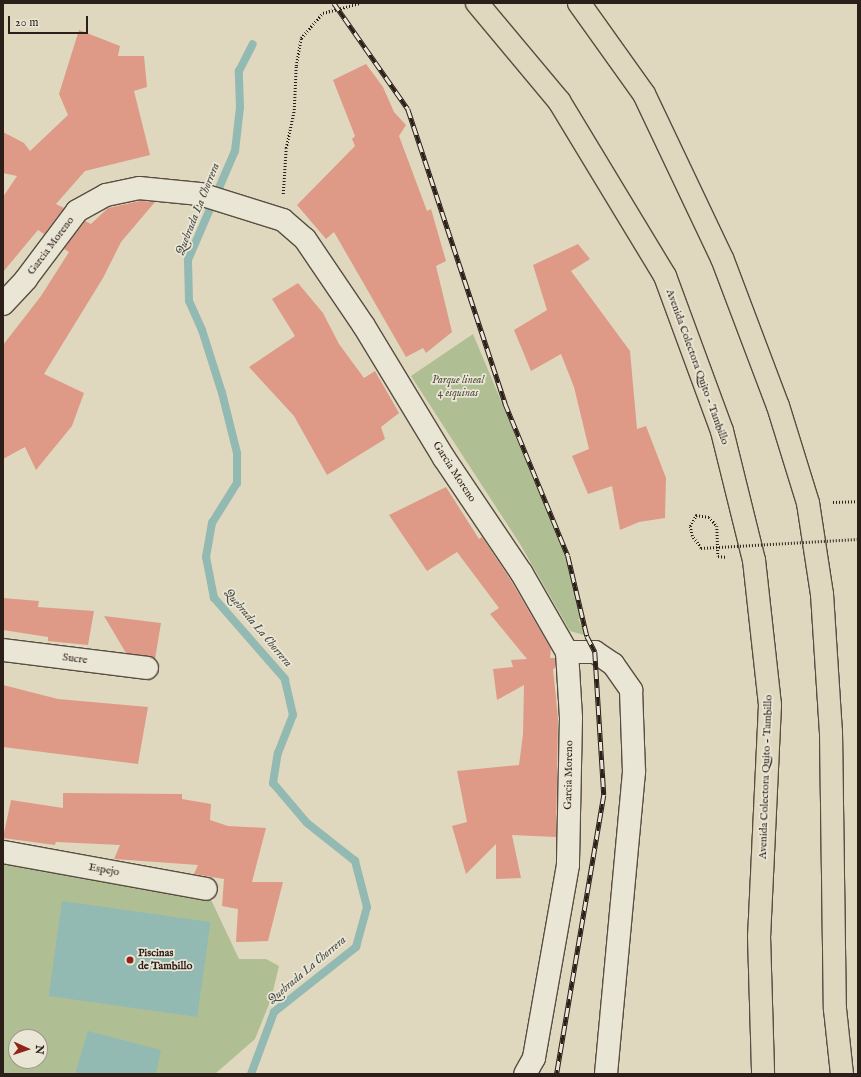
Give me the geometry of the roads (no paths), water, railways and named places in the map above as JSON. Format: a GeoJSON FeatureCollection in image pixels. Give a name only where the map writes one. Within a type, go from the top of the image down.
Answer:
{"type":"FeatureCollection","features":[{"type":"Feature","properties":{"kind":"highway","name":"Avenida Colectora Quito - Tambillo"},"geometry":{"type":"LineString","coordinates":[[476,3],[559,101],[665,276],[722,431],[754,560],[770,705],[759,936],[763,1074]]}},
{"type":"Feature","properties":{"kind":"highway"},"geometry":{"type":"LineString","coordinates":[[579,3],[644,94],[722,258],[778,406],[808,503],[822,594],[831,732],[835,1009],[842,1074]]}},
{"type":"Feature","properties":{"kind":"street","name":"Garcia Moreno"},"geometry":{"type":"LineString","coordinates":[[3,304],[26,279],[77,212],[106,195],[139,188],[200,194],[266,213],[283,220],[305,239],[364,326],[444,458],[521,572],[566,652],[571,718],[568,865],[534,1058],[525,1074]]}},
{"type":"Feature","properties":{"kind":"street","name":"Sucre"},"geometry":{"type":"LineString","coordinates":[[3,650],[147,668]]}},
{"type":"Feature","properties":{"kind":"street"},"geometry":{"type":"LineString","coordinates":[[566,652],[595,652],[613,664],[631,690],[634,772],[606,1074]]}},
{"type":"Feature","properties":{"kind":"street","name":"Espejo"},"geometry":{"type":"LineString","coordinates":[[3,852],[206,889]]}},
{"type":"Feature","properties":{"kind":"water","name":"Piscinas de Tambillo"},"geometry":{"type":"Polygon","coordinates":[[[62,901],[211,922],[197,1017],[49,996],[62,901]]]}},
{"type":"Feature","properties":{"kind":"water"},"geometry":{"type":"Polygon","coordinates":[[[88,1031],[161,1050],[156,1074],[75,1074],[88,1031]]]}},
{"type":"Feature","properties":{"kind":"waterway","name":"Quebrada La Chorrera"},"geometry":{"type":"LineString","coordinates":[[251,1074],[274,1012],[356,947],[367,907],[355,861],[307,823],[273,783],[278,753],[293,715],[285,679],[214,598],[206,557],[212,523],[237,483],[237,453],[222,393],[202,330],[189,301],[188,260],[235,151],[240,107],[239,71],[253,44]]}},
{"type":"Feature","properties":{"kind":"railway"},"geometry":{"type":"LineString","coordinates":[[334,3],[408,109],[505,403],[568,556],[587,636],[595,652],[604,795],[557,1074]]}},
{"type":"Feature","properties":{"kind":"place","name":"Piscinas de Tambillo"},"geometry":{"type":"Point","coordinates":[130,960]}},
{"type":"Feature","properties":{"kind":"park label","name":"Parque lineal 4 esquinas"},"geometry":{"type":"Point","coordinates":[458,387]}}]}
